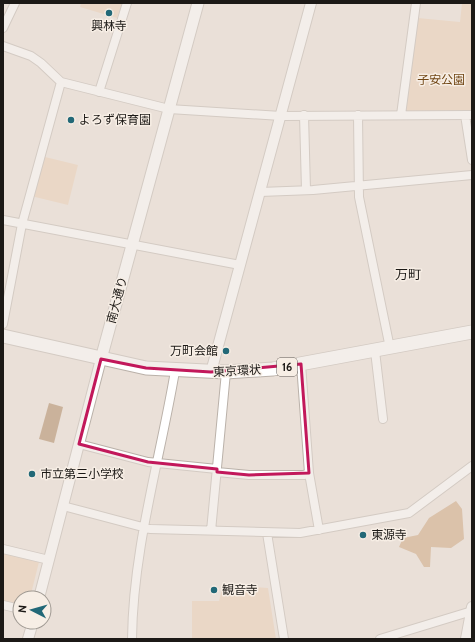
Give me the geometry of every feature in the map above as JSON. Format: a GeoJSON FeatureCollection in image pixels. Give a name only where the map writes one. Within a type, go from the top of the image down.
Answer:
{"type":"FeatureCollection","features":[{"type":"Feature","properties":{"kind":"highway","name":"東京環状"},"geometry":{"type":"LineString","coordinates":[[3,336],[146,368],[175,371],[226,372],[273,369],[472,332]]}},
{"type":"Feature","properties":{"kind":"main road","name":"南大通り"},"geometry":{"type":"LineString","coordinates":[[101,359],[198,3]]}},
{"type":"Feature","properties":{"kind":"street"},"geometry":{"type":"LineString","coordinates":[[3,28],[15,3]]}},
{"type":"Feature","properties":{"kind":"street"},"geometry":{"type":"LineString","coordinates":[[99,92],[127,3]]}},
{"type":"Feature","properties":{"kind":"street"},"geometry":{"type":"LineString","coordinates":[[211,372],[312,3]]}},
{"type":"Feature","properties":{"kind":"street"},"geometry":{"type":"LineString","coordinates":[[401,114],[416,3]]}},
{"type":"Feature","properties":{"kind":"street"},"geometry":{"type":"LineString","coordinates":[[3,46],[30,56],[61,82],[169,109],[281,116],[401,114],[469,115],[472,160]]}},
{"type":"Feature","properties":{"kind":"street"},"geometry":{"type":"LineString","coordinates":[[3,324],[22,224],[61,82]]}},
{"type":"Feature","properties":{"kind":"street"},"geometry":{"type":"LineString","coordinates":[[304,115],[306,190]]}},
{"type":"Feature","properties":{"kind":"street"},"geometry":{"type":"LineString","coordinates":[[358,115],[359,197],[390,348]]}},
{"type":"Feature","properties":{"kind":"street"},"geometry":{"type":"LineString","coordinates":[[260,192],[359,186],[472,175]]}},
{"type":"Feature","properties":{"kind":"street"},"geometry":{"type":"LineString","coordinates":[[3,220],[240,265]]}},
{"type":"Feature","properties":{"kind":"street"},"geometry":{"type":"LineString","coordinates":[[375,351],[383,419]]}},
{"type":"Feature","properties":{"kind":"street","name":"南大通り"},"geometry":{"type":"LineString","coordinates":[[41,590],[101,359]]}},
{"type":"Feature","properties":{"kind":"street"},"geometry":{"type":"LineString","coordinates":[[301,364],[309,473],[319,530]]}},
{"type":"Feature","properties":{"kind":"street"},"geometry":{"type":"LineString","coordinates":[[132,639],[134,586],[155,463],[175,371]]}},
{"type":"Feature","properties":{"kind":"street"},"geometry":{"type":"LineString","coordinates":[[211,531],[226,372]]}},
{"type":"Feature","properties":{"kind":"street"},"geometry":{"type":"LineString","coordinates":[[79,444],[155,463],[249,475],[304,475],[309,473]]}},
{"type":"Feature","properties":{"kind":"street"},"geometry":{"type":"LineString","coordinates":[[63,506],[144,529],[300,533],[409,513],[472,466]]}},
{"type":"Feature","properties":{"kind":"street"},"geometry":{"type":"LineString","coordinates":[[267,533],[284,639]]}},
{"type":"Feature","properties":{"kind":"street"},"geometry":{"type":"LineString","coordinates":[[3,549],[49,560]]}},
{"type":"Feature","properties":{"kind":"street"},"geometry":{"type":"LineString","coordinates":[[385,638],[472,610],[466,639]]}},
{"type":"Feature","properties":{"kind":"highlighted area"},"geometry":{"type":"Polygon","coordinates":[[[101,359],[146,368],[211,372],[301,364],[309,473],[249,475],[217,472],[217,469],[148,462],[79,444],[101,359]]]}},
{"type":"Feature","properties":{"kind":"green space","name":"興林寺"},"geometry":{"type":"Polygon","coordinates":[[[81,3],[122,3],[117,18],[80,7],[81,3]]]}},
{"type":"Feature","properties":{"kind":"green space","name":"子安公園"},"geometry":{"type":"Polygon","coordinates":[[[462,3],[472,3],[472,111],[406,111],[418,18],[460,22],[462,3]]]}},
{"type":"Feature","properties":{"kind":"green space"},"geometry":{"type":"Polygon","coordinates":[[[41,156],[78,165],[68,205],[31,196],[41,156]]]}},
{"type":"Feature","properties":{"kind":"green space"},"geometry":{"type":"Polygon","coordinates":[[[3,549],[40,558],[32,590],[12,590],[12,607],[3,605],[3,549]]]}},
{"type":"Feature","properties":{"kind":"green space"},"geometry":{"type":"Polygon","coordinates":[[[223,585],[268,588],[276,639],[192,639],[192,601],[219,601],[223,585]]]}},
{"type":"Feature","properties":{"kind":"shaded area"},"geometry":{"type":"Polygon","coordinates":[[[49,403],[63,407],[54,443],[39,439],[49,403]]]}},
{"type":"Feature","properties":{"kind":"shaded area"},"geometry":{"type":"Polygon","coordinates":[[[456,501],[462,509],[464,539],[451,548],[431,547],[430,567],[424,567],[416,554],[399,547],[403,538],[418,535],[429,518],[456,501]]]}},
{"type":"Feature","properties":{"kind":"place","name":"興林寺"},"geometry":{"type":"Point","coordinates":[109,13]}},
{"type":"Feature","properties":{"kind":"place","name":"よろず保育園"},"geometry":{"type":"Point","coordinates":[71,120]}},
{"type":"Feature","properties":{"kind":"place","name":"万町会館"},"geometry":{"type":"Point","coordinates":[226,351]}},
{"type":"Feature","properties":{"kind":"place","name":"市立第三小学校"},"geometry":{"type":"Point","coordinates":[32,474]}},
{"type":"Feature","properties":{"kind":"place","name":"東源寺"},"geometry":{"type":"Point","coordinates":[363,535]}},
{"type":"Feature","properties":{"kind":"place","name":"観音寺"},"geometry":{"type":"Point","coordinates":[214,590]}},
{"type":"Feature","properties":{"kind":"district","name":"万町"},"geometry":{"type":"Point","coordinates":[408,274]}}]}
